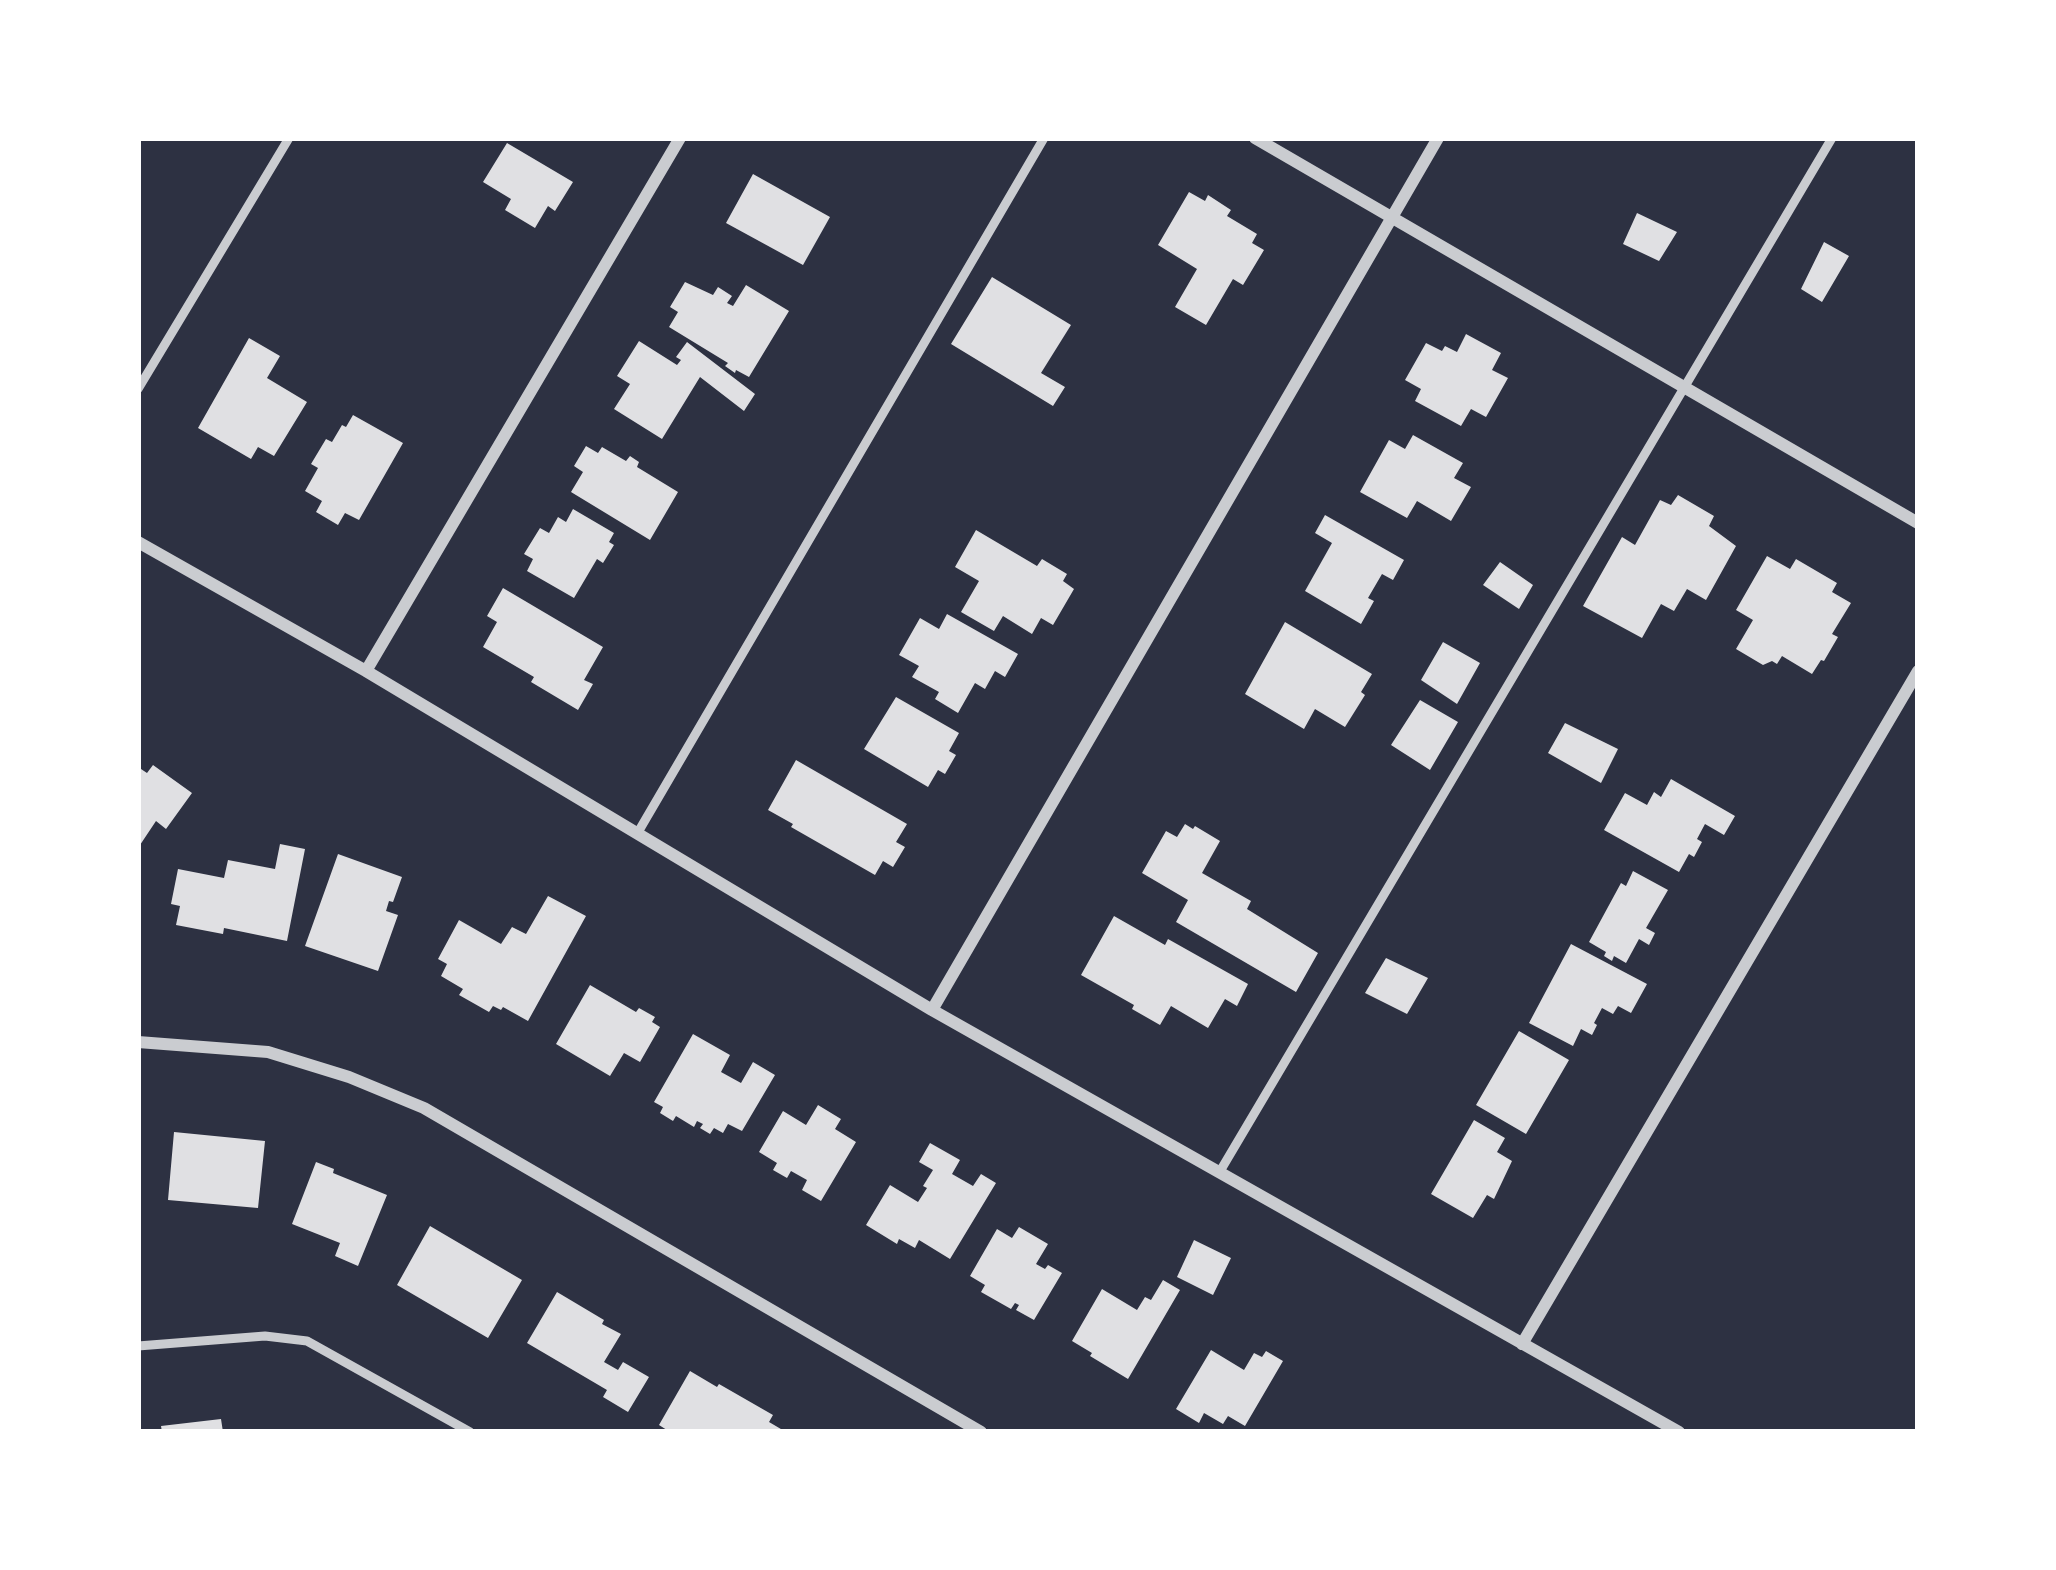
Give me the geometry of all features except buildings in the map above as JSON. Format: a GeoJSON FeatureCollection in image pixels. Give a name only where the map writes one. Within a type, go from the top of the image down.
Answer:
{"type":"FeatureCollection","features":[{"type":"Feature","properties":{"kind":"street"},"geometry":{"type":"LineString","coordinates":[[366,670],[680,138]]}},
{"type":"Feature","properties":{"kind":"street"},"geometry":{"type":"LineString","coordinates":[[1256,138],[1918,523]]}},
{"type":"Feature","properties":{"kind":"street"},"geometry":{"type":"LineString","coordinates":[[932,1010],[1438,138]]}},
{"type":"Feature","properties":{"kind":"street"},"geometry":{"type":"LineString","coordinates":[[138,542],[366,670],[932,1010],[1679,1432]]}},
{"type":"Feature","properties":{"kind":"street"},"geometry":{"type":"LineString","coordinates":[[1522,1344],[1918,670]]}},
{"type":"Feature","properties":{"kind":"street"},"geometry":{"type":"LineString","coordinates":[[138,1042],[268,1052],[349,1077],[424,1108],[982,1432]]}},
{"type":"Feature","properties":{"kind":"lane"},"geometry":{"type":"LineString","coordinates":[[138,388],[289,138]]}},
{"type":"Feature","properties":{"kind":"lane"},"geometry":{"type":"LineString","coordinates":[[637,834],[1044,138]]}},
{"type":"Feature","properties":{"kind":"lane"},"geometry":{"type":"LineString","coordinates":[[1219,1173],[1832,138]]}},
{"type":"Feature","properties":{"kind":"lane"},"geometry":{"type":"LineString","coordinates":[[138,1346],[265,1336],[307,1341],[470,1432]]}}]}
